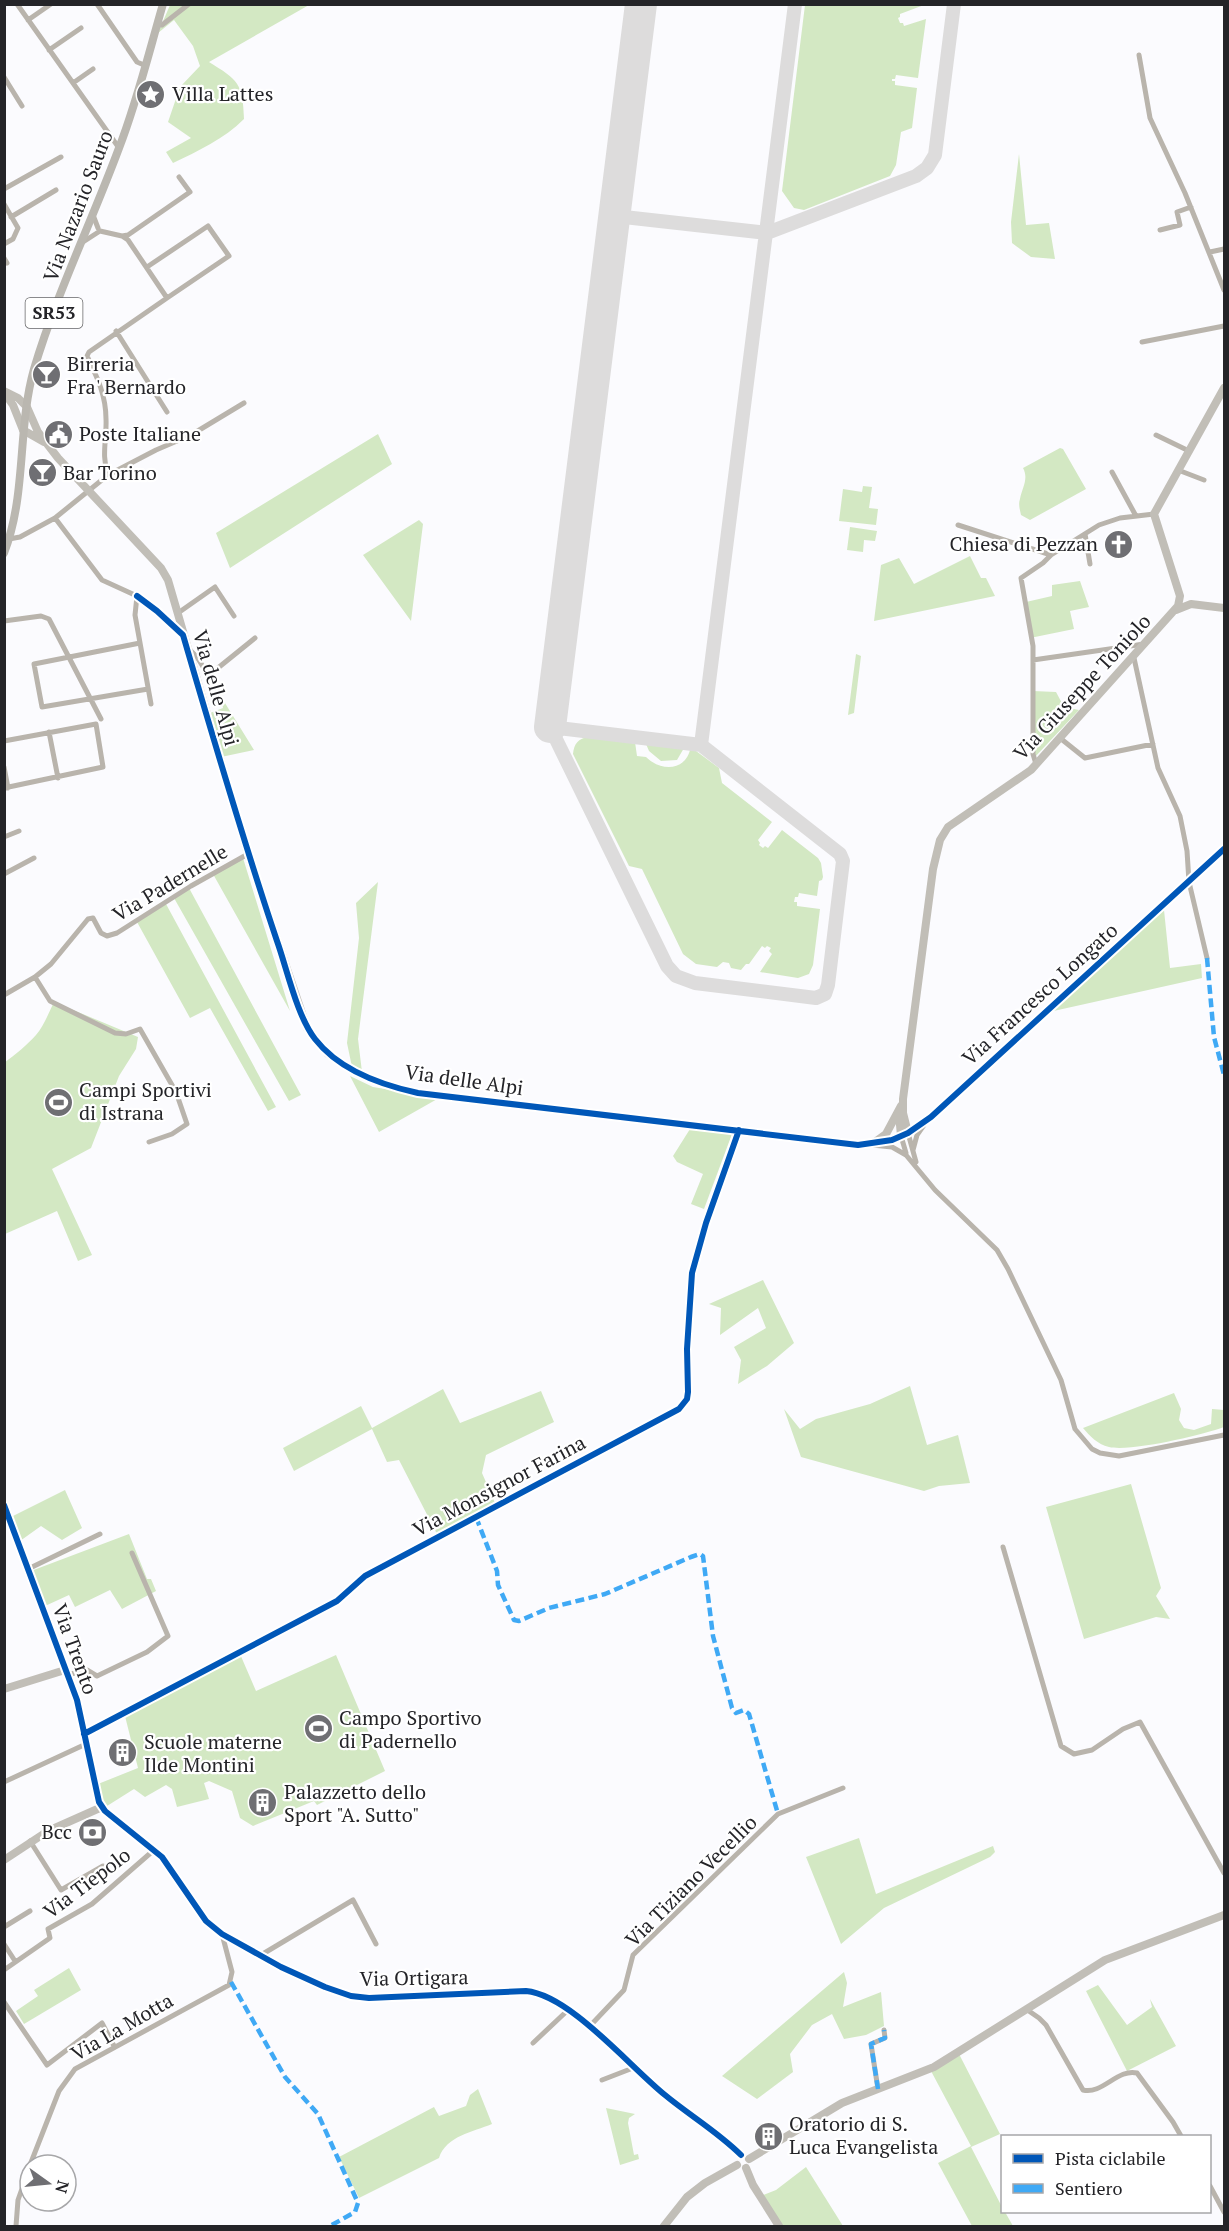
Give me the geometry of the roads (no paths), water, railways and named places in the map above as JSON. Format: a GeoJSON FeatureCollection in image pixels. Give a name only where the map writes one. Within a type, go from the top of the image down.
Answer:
{"type":"FeatureCollection","features":[{"type":"Feature","properties":{"kind":"main road","name":"Via Nazario Sauro"},"geometry":{"type":"LineString","coordinates":[[23,430],[31,382],[45,336],[81,244],[94,228],[93,214],[119,148],[163,4]]}},
{"type":"Feature","properties":{"kind":"main road"},"geometry":{"type":"LineString","coordinates":[[14,515],[20,482],[23,430]]}},
{"type":"Feature","properties":{"kind":"main road","name":"SR53"},"geometry":{"type":"LineString","coordinates":[[7,546],[14,515],[16,474],[23,430]]}},
{"type":"Feature","properties":{"kind":"street"},"geometry":{"type":"LineString","coordinates":[[17,4],[119,148]]}},
{"type":"Feature","properties":{"kind":"street"},"geometry":{"type":"LineString","coordinates":[[28,20],[51,4]]}},
{"type":"Feature","properties":{"kind":"street"},"geometry":{"type":"LineString","coordinates":[[97,4],[128,51],[137,62],[144,65]]}},
{"type":"Feature","properties":{"kind":"street"},"geometry":{"type":"LineString","coordinates":[[157,25],[162,26],[189,4]]}},
{"type":"Feature","properties":{"kind":"street"},"geometry":{"type":"LineString","coordinates":[[49,50],[81,28]]}},
{"type":"Feature","properties":{"kind":"street"},"geometry":{"type":"LineString","coordinates":[[1139,55],[1149,118],[1191,207],[1224,290]]}},
{"type":"Feature","properties":{"kind":"street"},"geometry":{"type":"LineString","coordinates":[[73,83],[93,69]]}},
{"type":"Feature","properties":{"kind":"street"},"geometry":{"type":"LineString","coordinates":[[4,77],[22,106]]}},
{"type":"Feature","properties":{"kind":"street"},"geometry":{"type":"LineString","coordinates":[[4,189],[61,157]]}},
{"type":"Feature","properties":{"kind":"street"},"geometry":{"type":"LineString","coordinates":[[122,236],[128,235],[190,192],[179,177]]}},
{"type":"Feature","properties":{"kind":"street"},"geometry":{"type":"LineString","coordinates":[[11,217],[56,190]]}},
{"type":"Feature","properties":{"kind":"street"},"geometry":{"type":"LineString","coordinates":[[4,204],[18,228],[17,234],[4,244]]}},
{"type":"Feature","properties":{"kind":"street"},"geometry":{"type":"LineString","coordinates":[[1160,230],[1178,225],[1180,222],[1177,212],[1191,207]]}},
{"type":"Feature","properties":{"kind":"street"},"geometry":{"type":"LineString","coordinates":[[108,475],[103,452],[105,403],[102,387],[87,356],[89,352],[116,331],[229,256],[208,226],[147,267]]}},
{"type":"Feature","properties":{"kind":"street"},"geometry":{"type":"LineString","coordinates":[[94,228],[128,240],[168,298]]}},
{"type":"Feature","properties":{"kind":"street"},"geometry":{"type":"LineString","coordinates":[[1210,252],[1224,249]]}},
{"type":"Feature","properties":{"kind":"street"},"geometry":{"type":"LineString","coordinates":[[1142,342],[1224,326]]}},
{"type":"Feature","properties":{"kind":"street"},"geometry":{"type":"LineString","coordinates":[[116,331],[167,412]]}},
{"type":"Feature","properties":{"kind":"street"},"geometry":{"type":"LineString","coordinates":[[13,399],[24,393],[31,382]]}},
{"type":"Feature","properties":{"kind":"street"},"geometry":{"type":"LineString","coordinates":[[1224,388],[1154,514],[1178,591],[1188,602],[1224,608]]}},
{"type":"Feature","properties":{"kind":"street"},"geometry":{"type":"LineString","coordinates":[[4,392],[13,399],[16,406],[27,407]]}},
{"type":"Feature","properties":{"kind":"street"},"geometry":{"type":"LineString","coordinates":[[13,399],[23,430],[34,429],[41,438],[30,441],[22,449]]}},
{"type":"Feature","properties":{"kind":"street"},"geometry":{"type":"LineString","coordinates":[[7,546],[55,518],[108,475],[191,435],[244,403]]}},
{"type":"Feature","properties":{"kind":"street","name":"Via delle Alpi"},"geometry":{"type":"LineString","coordinates":[[27,407],[41,438],[87,491],[161,568],[168,580],[248,854],[307,1028],[328,1054],[357,1073],[393,1088],[418,1093],[739,1130],[830,1143],[867,1145]]}},
{"type":"Feature","properties":{"kind":"street"},"geometry":{"type":"LineString","coordinates":[[1156,435],[1190,451]]}},
{"type":"Feature","properties":{"kind":"street"},"geometry":{"type":"LineString","coordinates":[[1178,470],[1204,480]]}},
{"type":"Feature","properties":{"kind":"street"},"geometry":{"type":"LineString","coordinates":[[1112,472],[1136,516]]}},
{"type":"Feature","properties":{"kind":"street"},"geometry":{"type":"LineString","coordinates":[[1036,764],[1033,743],[1031,669],[1033,646],[1021,578],[1051,555],[1099,525],[1120,518],[1154,514]]}},
{"type":"Feature","properties":{"kind":"street"},"geometry":{"type":"LineString","coordinates":[[55,518],[102,580],[137,596],[158,611],[183,635]]}},
{"type":"Feature","properties":{"kind":"street"},"geometry":{"type":"LineString","coordinates":[[958,525],[1051,555]]}},
{"type":"Feature","properties":{"kind":"street"},"geometry":{"type":"LineString","coordinates":[[1085,534],[1090,564]]}},
{"type":"Feature","properties":{"kind":"street"},"geometry":{"type":"LineString","coordinates":[[178,613],[215,587],[234,616]]}},
{"type":"Feature","properties":{"kind":"street"},"geometry":{"type":"LineString","coordinates":[[137,596],[135,615],[151,704]]}},
{"type":"Feature","properties":{"kind":"street","name":"Via Giuseppe Toniolo"},"geometry":{"type":"LineString","coordinates":[[867,1145],[886,1134],[900,1110],[903,1099],[933,869],[940,840],[948,827],[1031,770],[1175,610],[1188,602]]}},
{"type":"Feature","properties":{"kind":"street"},"geometry":{"type":"LineString","coordinates":[[4,621],[47,617],[101,719]]}},
{"type":"Feature","properties":{"kind":"street"},"geometry":{"type":"LineString","coordinates":[[208,676],[255,638]]}},
{"type":"Feature","properties":{"kind":"street"},"geometry":{"type":"LineString","coordinates":[[140,643],[34,664],[42,707],[148,689]]}},
{"type":"Feature","properties":{"kind":"street"},"geometry":{"type":"LineString","coordinates":[[1033,660],[1144,644]]}},
{"type":"Feature","properties":{"kind":"street"},"geometry":{"type":"LineString","coordinates":[[187,647],[197,657],[218,691],[216,693]]}},
{"type":"Feature","properties":{"kind":"street"},"geometry":{"type":"LineString","coordinates":[[1134,658],[1158,768],[1180,816],[1187,851],[1189,882],[1207,958]]}},
{"type":"Feature","properties":{"kind":"street"},"geometry":{"type":"LineString","coordinates":[[4,741],[96,724],[102,768],[6,788],[4,767]]}},
{"type":"Feature","properties":{"kind":"street"},"geometry":{"type":"LineString","coordinates":[[49,732],[58,778]]}},
{"type":"Feature","properties":{"kind":"street"},"geometry":{"type":"LineString","coordinates":[[1060,738],[1085,758],[1153,744]]}},
{"type":"Feature","properties":{"kind":"street"},"geometry":{"type":"LineString","coordinates":[[4,837],[19,831]]}},
{"type":"Feature","properties":{"kind":"street","name":"Via Francesco Longato"},"geometry":{"type":"LineString","coordinates":[[867,1145],[905,1135],[931,1117],[1224,849]]}},
{"type":"Feature","properties":{"kind":"street","name":"Via Padernelle"},"geometry":{"type":"LineString","coordinates":[[4,995],[35,977],[51,964],[88,919],[93,918],[101,933],[107,936],[117,933],[190,886],[248,854]]}},
{"type":"Feature","properties":{"kind":"street"},"geometry":{"type":"LineString","coordinates":[[4,874],[34,858]]}},
{"type":"Feature","properties":{"kind":"street"},"geometry":{"type":"LineString","coordinates":[[35,977],[50,1001],[116,1034],[126,1034],[140,1029],[176,1092],[187,1124],[172,1134],[149,1142]]}},
{"type":"Feature","properties":{"kind":"street","name":"Via Giuseppe Toniolo"},"geometry":{"type":"LineString","coordinates":[[903,1099],[906,1155]]}},
{"type":"Feature","properties":{"kind":"street"},"geometry":{"type":"LineString","coordinates":[[900,1110],[898,1118],[905,1135]]}},
{"type":"Feature","properties":{"kind":"street"},"geometry":{"type":"LineString","coordinates":[[914,1150],[920,1131],[931,1117]]}},
{"type":"Feature","properties":{"kind":"street"},"geometry":{"type":"LineString","coordinates":[[905,1122],[912,1126],[919,1126]]}},
{"type":"Feature","properties":{"kind":"street","name":"Via Monsignor Farina"},"geometry":{"type":"LineString","coordinates":[[84,1734],[337,1600],[365,1575],[679,1409],[687,1399],[688,1392],[687,1349],[692,1273],[709,1214],[739,1130]]}},
{"type":"Feature","properties":{"kind":"street","name":"Via Giuseppe Toniolo"},"geometry":{"type":"LineString","coordinates":[[905,1135],[914,1150],[917,1167]]}},
{"type":"Feature","properties":{"kind":"street","name":"Via Giuseppe Toniolo"},"geometry":{"type":"LineString","coordinates":[[867,1145],[892,1147],[906,1155],[935,1190],[984,1236],[1002,1258],[1061,1380],[1075,1429],[1085,1443],[1101,1453],[1119,1456],[1224,1435]]}},
{"type":"Feature","properties":{"kind":"street","name":"Via Trento"},"geometry":{"type":"LineString","coordinates":[[4,1505],[77,1700],[96,1791],[102,1807]]}},
{"type":"Feature","properties":{"kind":"street"},"geometry":{"type":"LineString","coordinates":[[28,1569],[100,1534]]}},
{"type":"Feature","properties":{"kind":"street"},"geometry":{"type":"LineString","coordinates":[[1003,1547],[1061,1746],[1074,1754],[1092,1750],[1123,1729],[1140,1722],[1224,1873]]}},
{"type":"Feature","properties":{"kind":"street"},"geometry":{"type":"LineString","coordinates":[[4,1689],[50,1673],[87,1670],[97,1676],[147,1652],[168,1636],[132,1553]]}},
{"type":"Feature","properties":{"kind":"street"},"geometry":{"type":"LineString","coordinates":[[4,1782],[86,1744]]}},
{"type":"Feature","properties":{"kind":"street","name":"Via Tiziano Vecellio"},"geometry":{"type":"LineString","coordinates":[[589,2027],[624,1990],[633,1955],[778,1814],[843,1788]]}},
{"type":"Feature","properties":{"kind":"street"},"geometry":{"type":"LineString","coordinates":[[4,1860],[48,1831],[102,1807]]}},
{"type":"Feature","properties":{"kind":"street","name":"Via Ortigara"},"geometry":{"type":"LineString","coordinates":[[102,1807],[154,1850],[171,1868],[206,1921],[222,1934],[293,1973],[351,1996],[369,1998],[526,1991],[551,1998],[589,2027],[633,2068],[741,2154]]}},
{"type":"Feature","properties":{"kind":"street"},"geometry":{"type":"LineString","coordinates":[[30,1841],[61,1890],[103,1866]]}},
{"type":"Feature","properties":{"kind":"street","name":"Via Tiepolo"},"geometry":{"type":"LineString","coordinates":[[4,1970],[50,1938],[48,1929],[92,1904],[154,1850]]}},
{"type":"Feature","properties":{"kind":"street"},"geometry":{"type":"LineString","coordinates":[[261,1955],[353,1900],[376,1944]]}},
{"type":"Feature","properties":{"kind":"street","name":"Via Tiepolo"},"geometry":{"type":"LineString","coordinates":[[4,1927],[30,1911]]}},
{"type":"Feature","properties":{"kind":"street"},"geometry":{"type":"LineString","coordinates":[[749,2159],[842,2103],[934,2067],[1105,1960],[1224,1915]]}},
{"type":"Feature","properties":{"kind":"street","name":"Via La Motta"},"geometry":{"type":"LineString","coordinates":[[35,2153],[59,2091],[75,2069],[229,1985],[232,1972],[222,1934]]}},
{"type":"Feature","properties":{"kind":"street"},"geometry":{"type":"LineString","coordinates":[[4,1944],[15,1961]]}},
{"type":"Feature","properties":{"kind":"street"},"geometry":{"type":"LineString","coordinates":[[4,2002],[47,2066],[102,2023],[114,2046]]}},
{"type":"Feature","properties":{"kind":"street"},"geometry":{"type":"LineString","coordinates":[[1026,2009],[1046,2025],[1083,2090],[1093,2090],[1125,2074],[1137,2073],[1180,2135]]}},
{"type":"Feature","properties":{"kind":"street"},"geometry":{"type":"LineString","coordinates":[[533,2043],[568,2010]]}},
{"type":"Feature","properties":{"kind":"street"},"geometry":{"type":"LineString","coordinates":[[879,2089],[871,2044],[885,2038],[884,2031]]}},
{"type":"Feature","properties":{"kind":"street"},"geometry":{"type":"LineString","coordinates":[[602,2080],[633,2068]]}},
{"type":"Feature","properties":{"kind":"street"},"geometry":{"type":"LineString","coordinates":[[737,2165],[737,2159],[741,2154],[746,2155],[749,2159],[749,2165],[746,2168]]}},
{"type":"Feature","properties":{"kind":"street"},"geometry":{"type":"LineString","coordinates":[[737,2165],[740,2168],[746,2168]]}},
{"type":"Feature","properties":{"kind":"street"},"geometry":{"type":"LineString","coordinates":[[664,2226],[687,2198],[705,2182],[737,2165]]}},
{"type":"Feature","properties":{"kind":"street"},"geometry":{"type":"LineString","coordinates":[[746,2168],[753,2185],[778,2226]]}},
{"type":"Feature","properties":{"kind":"street"},"geometry":{"type":"LineString","coordinates":[[1211,2189],[1224,2212]]}},
{"type":"Feature","properties":{"kind":"street","name":"Via La Motta"},"geometry":{"type":"LineString","coordinates":[[16,2226],[18,2200]]}},
{"type":"Feature","properties":{"kind":"place","name":"Villa Lattes"},"geometry":{"type":"Point","coordinates":[151,94]}},
{"type":"Feature","properties":{"kind":"place","name":"Birreria Fra' Bernardo"},"geometry":{"type":"Point","coordinates":[46,375]}},
{"type":"Feature","properties":{"kind":"place","name":"Poste Italiane"},"geometry":{"type":"Point","coordinates":[58,434]}},
{"type":"Feature","properties":{"kind":"place","name":"Bar Torino"},"geometry":{"type":"Point","coordinates":[42,473]}},
{"type":"Feature","properties":{"kind":"place","name":"Chiesa di Pezzan"},"geometry":{"type":"Point","coordinates":[1119,544]}},
{"type":"Feature","properties":{"kind":"place","name":"Campi Sportivi di Istrana"},"geometry":{"type":"Point","coordinates":[58,1102]}},
{"type":"Feature","properties":{"kind":"place","name":"Campo Sportivo di Padernello"},"geometry":{"type":"Point","coordinates":[318,1729]}},
{"type":"Feature","properties":{"kind":"place","name":"Scuole materne Ilde Montini"},"geometry":{"type":"Point","coordinates":[123,1753]}},
{"type":"Feature","properties":{"kind":"place","name":"Palazzetto dello Sport \"A. Sutto\""},"geometry":{"type":"Point","coordinates":[263,1803]}},
{"type":"Feature","properties":{"kind":"place","name":"Bcc"},"geometry":{"type":"Point","coordinates":[93,1832]}},
{"type":"Feature","properties":{"kind":"place","name":"Oratorio di S. Luca Evangelista"},"geometry":{"type":"Point","coordinates":[768,2136]}}]}
